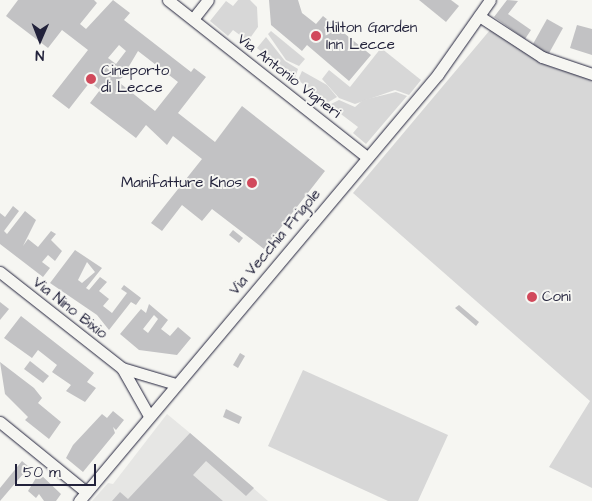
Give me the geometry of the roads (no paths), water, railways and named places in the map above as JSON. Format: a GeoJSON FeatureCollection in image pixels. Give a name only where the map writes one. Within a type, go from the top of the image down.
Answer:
{"type":"FeatureCollection","features":[{"type":"Feature","properties":{"kind":"street","name":"Via Antonio Vigneri"},"geometry":{"type":"LineString","coordinates":[[168,0],[367,157]]}},
{"type":"Feature","properties":{"kind":"street"},"geometry":{"type":"LineString","coordinates":[[193,19],[208,0]]}},
{"type":"Feature","properties":{"kind":"street","name":"Via Vecchia Frigole"},"geometry":{"type":"LineString","coordinates":[[83,497],[149,416],[438,74],[490,0]]}},
{"type":"Feature","properties":{"kind":"street"},"geometry":{"type":"LineString","coordinates":[[479,16],[542,58],[592,74]]}},
{"type":"Feature","properties":{"kind":"street","name":"Via Nino Bixio"},"geometry":{"type":"LineString","coordinates":[[0,272],[122,368],[176,384]]}},
{"type":"Feature","properties":{"kind":"street","name":"Via Nino Bixio"},"geometry":{"type":"LineString","coordinates":[[122,368],[149,416]]}},
{"type":"Feature","properties":{"kind":"street"},"geometry":{"type":"LineString","coordinates":[[0,422],[83,497]]}},
{"type":"Feature","properties":{"kind":"place","name":"Hilton Garden Inn Lecce"},"geometry":{"type":"Point","coordinates":[316,36]}},
{"type":"Feature","properties":{"kind":"place","name":"Cineporto di Lecce"},"geometry":{"type":"Point","coordinates":[91,79]}},
{"type":"Feature","properties":{"kind":"place","name":"Manifatture Knos"},"geometry":{"type":"Point","coordinates":[252,183]}},
{"type":"Feature","properties":{"kind":"place","name":"Coni"},"geometry":{"type":"Point","coordinates":[532,297]}}]}
